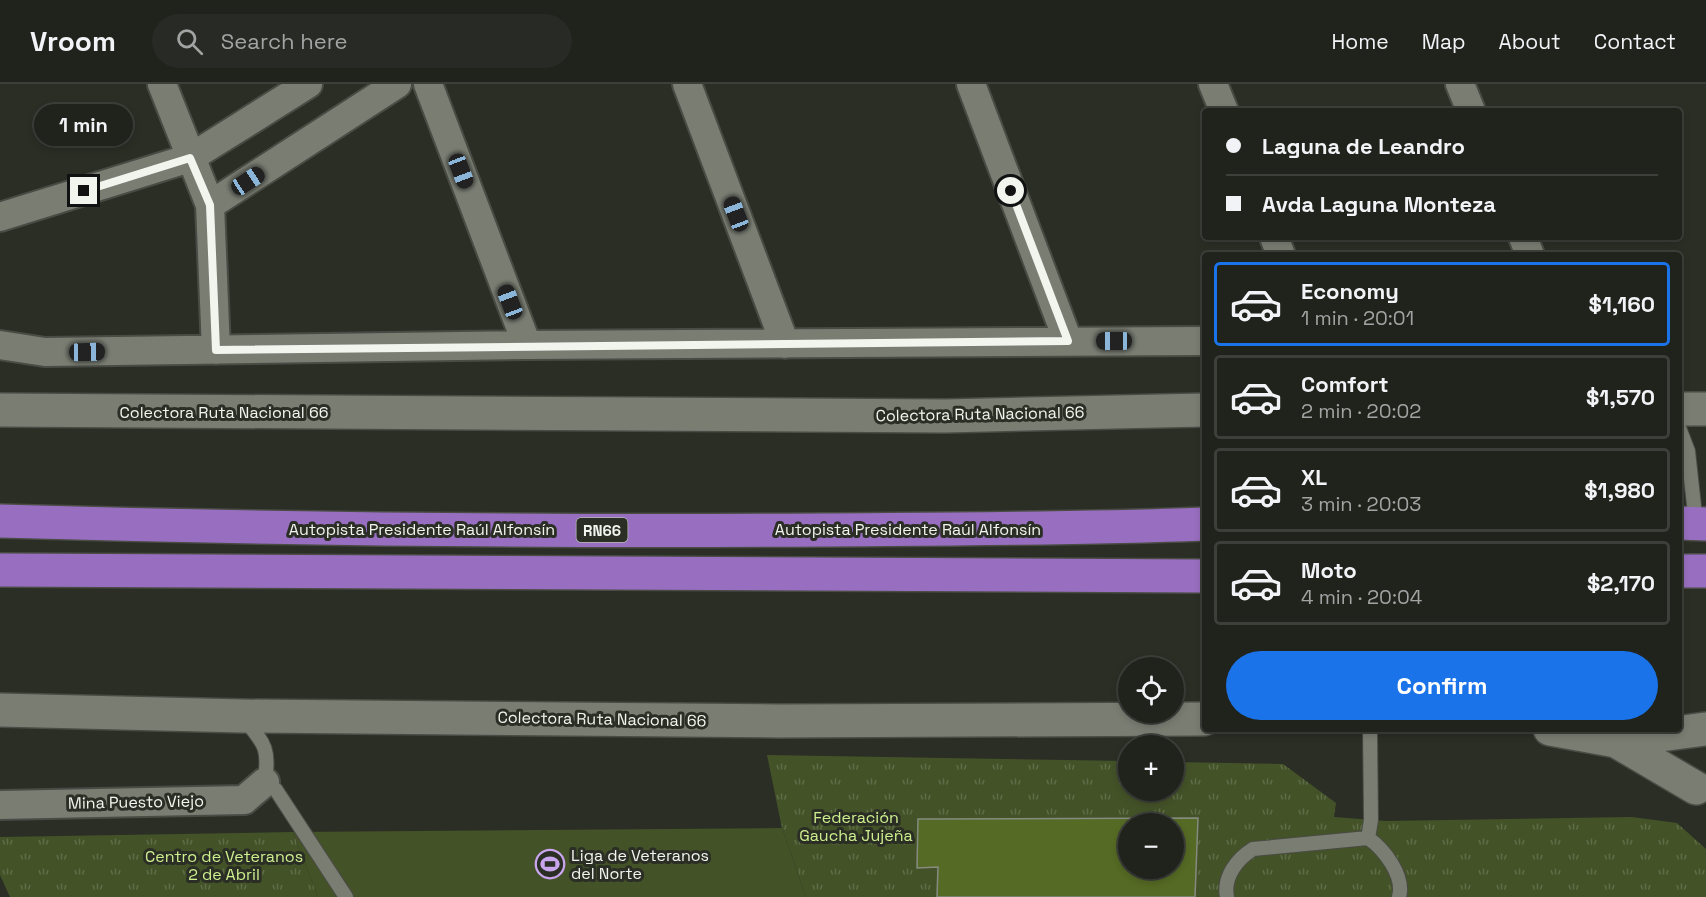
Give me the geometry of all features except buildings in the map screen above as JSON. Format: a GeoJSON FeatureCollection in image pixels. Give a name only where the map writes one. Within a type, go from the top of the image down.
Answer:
{"type":"FeatureCollection","features":[{"type":"Feature","properties":{"kind":"highway","name":"Autopista Presidente Raúl Alfonsín"},"geometry":{"type":"LineString","coordinates":[[0,521],[251,528],[670,531],[1125,527],[1202,524]]}},
{"type":"Feature","properties":{"kind":"highway"},"geometry":{"type":"LineString","coordinates":[[0,570],[1202,576]]}},
{"type":"Feature","properties":{"kind":"highway"},"geometry":{"type":"LineString","coordinates":[[1682,571],[1706,571]]}},
{"type":"Feature","properties":{"kind":"main road"},"geometry":{"type":"LineString","coordinates":[[1682,409],[1706,409]]}},
{"type":"Feature","properties":{"kind":"main road","name":"Colectora Ruta Nacional 66"},"geometry":{"type":"LineString","coordinates":[[0,410],[945,416],[1202,410]]}},
{"type":"Feature","properties":{"kind":"main road","name":"Colectora Ruta Nacional 66"},"geometry":{"type":"LineString","coordinates":[[0,710],[242,716],[767,721],[1202,719]]}},
{"type":"Feature","properties":{"kind":"main road"},"geometry":{"type":"LineString","coordinates":[[1566,732],[1616,741],[1706,729]]}},
{"type":"Feature","properties":{"kind":"main road"},"geometry":{"type":"LineString","coordinates":[[1701,794],[1690,763],[1697,739],[1706,729]]}},
{"type":"Feature","properties":{"kind":"main road"},"geometry":{"type":"LineString","coordinates":[[1616,741],[1701,794]]}},
{"type":"Feature","properties":{"kind":"street"},"geometry":{"type":"LineString","coordinates":[[162,84],[210,205],[216,350]]}},
{"type":"Feature","properties":{"kind":"street"},"geometry":{"type":"LineString","coordinates":[[0,217],[190,158],[308,84]]}},
{"type":"Feature","properties":{"kind":"street"},"geometry":{"type":"LineString","coordinates":[[210,205],[397,84]]}},
{"type":"Feature","properties":{"kind":"street"},"geometry":{"type":"LineString","coordinates":[[428,84],[527,345]]}},
{"type":"Feature","properties":{"kind":"street"},"geometry":{"type":"LineString","coordinates":[[687,84],[785,344]]}},
{"type":"Feature","properties":{"kind":"street"},"geometry":{"type":"LineString","coordinates":[[971,84],[1068,341]]}},
{"type":"Feature","properties":{"kind":"street"},"geometry":{"type":"LineString","coordinates":[[1213,84],[1223,108]]}},
{"type":"Feature","properties":{"kind":"street"},"geometry":{"type":"LineString","coordinates":[[1460,84],[1470,108]]}},
{"type":"Feature","properties":{"kind":"street"},"geometry":{"type":"LineString","coordinates":[[0,345],[45,352],[527,345],[1202,341]]}},
{"type":"Feature","properties":{"kind":"street","name":"Mina Puesto Viejo"},"geometry":{"type":"LineString","coordinates":[[0,805],[244,800],[266,782]]}},
{"type":"Feature","properties":{"kind":"lane"},"geometry":{"type":"LineString","coordinates":[[1682,435],[1688,451],[1694,524]]}},
{"type":"Feature","properties":{"kind":"lane"},"geometry":{"type":"LineString","coordinates":[[242,716],[261,739],[268,757],[266,782],[276,790],[346,897]]}},
{"type":"Feature","properties":{"kind":"lane"},"geometry":{"type":"LineString","coordinates":[[1368,838],[1371,820],[1370,732]]}},
{"type":"Feature","properties":{"kind":"lane"},"geometry":{"type":"LineString","coordinates":[[1227,897],[1226,886],[1229,877],[1242,857],[1253,849],[1368,838],[1377,844],[1394,868],[1399,881],[1399,897]]}},
{"type":"Feature","properties":{"kind":"green space","name":"Federación Gaucha Jujeña"},"geometry":{"type":"Polygon","coordinates":[[[767,755],[1118,761],[1118,801],[1184,801],[1184,762],[1283,764],[1336,803],[1334,817],[1386,821],[1632,817],[1677,823],[1706,849],[1706,897],[806,897],[782,828],[767,755]]]}},
{"type":"Feature","properties":{"kind":"green space","name":"Liga de Veteranos del Norte"},"geometry":{"type":"Polygon","coordinates":[[[782,828],[806,897],[318,897],[293,832],[782,828]]]}},
{"type":"Feature","properties":{"kind":"green space","name":"Centro de Veteranos 2 de Abril"},"geometry":{"type":"Polygon","coordinates":[[[293,832],[318,897],[10,897],[0,875],[0,837],[293,832]]]}},
{"type":"Feature","properties":{"kind":"place","name":"Liga de Veteranos del Norte"},"geometry":{"type":"Point","coordinates":[550,864]}},
{"type":"Feature","properties":{"kind":"route"},"geometry":{"type":"LineString","coordinates":[[84,191],[190,158],[210,205],[216,350],[1068,341],[1011,191]]}}]}
